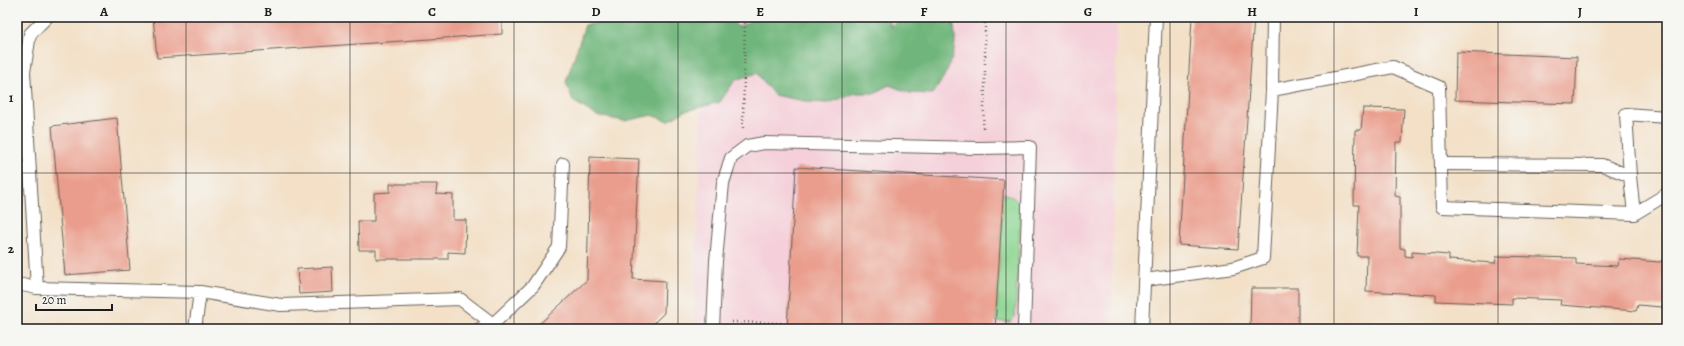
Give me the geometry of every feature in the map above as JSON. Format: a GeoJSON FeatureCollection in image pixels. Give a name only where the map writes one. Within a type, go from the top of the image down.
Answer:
{"type":"FeatureCollection","features":[{"type":"Feature","properties":{"kind":"lane"},"geometry":{"type":"LineString","coordinates":[[37,288],[20,72],[30,34],[47,17]]}},
{"type":"Feature","properties":{"kind":"lane"},"geometry":{"type":"LineString","coordinates":[[1142,329],[1146,280],[1156,17]]}},
{"type":"Feature","properties":{"kind":"lane"},"geometry":{"type":"LineString","coordinates":[[1146,280],[1233,268],[1264,258],[1272,90],[1272,17]]}},
{"type":"Feature","properties":{"kind":"lane"},"geometry":{"type":"LineString","coordinates":[[1272,90],[1393,67],[1439,88],[1442,207],[1634,214],[1667,194]]}},
{"type":"Feature","properties":{"kind":"lane"},"geometry":{"type":"LineString","coordinates":[[1634,214],[1626,114],[1667,117]]}},
{"type":"Feature","properties":{"kind":"lane"},"geometry":{"type":"LineString","coordinates":[[714,325],[716,261],[723,182],[731,158],[747,146],[764,143],[978,148],[1030,147],[1024,329]]}},
{"type":"Feature","properties":{"kind":"lane"},"geometry":{"type":"LineString","coordinates":[[479,329],[493,324],[533,286],[559,247],[563,164]]}},
{"type":"Feature","properties":{"kind":"lane"},"geometry":{"type":"LineString","coordinates":[[1442,164],[1602,164],[1630,176]]}},
{"type":"Feature","properties":{"kind":"lane"},"geometry":{"type":"LineString","coordinates":[[17,284],[37,288],[200,292],[281,305],[460,299],[493,324]]}},
{"type":"Feature","properties":{"kind":"lane"},"geometry":{"type":"LineString","coordinates":[[195,329],[200,292]]}},
{"type":"Feature","properties":{"kind":"path"},"geometry":{"type":"LineString","coordinates":[[743,111],[745,17]]}},
{"type":"Feature","properties":{"kind":"path"},"geometry":{"type":"LineString","coordinates":[[984,113],[985,17]]}},
{"type":"Feature","properties":{"kind":"path"},"geometry":{"type":"LineString","coordinates":[[758,323],[758,329]]}},
{"type":"Feature","properties":{"kind":"path"},"geometry":{"type":"LineString","coordinates":[[714,325],[782,323]]}},
{"type":"Feature","properties":{"kind":"shaded area"},"geometry":{"type":"Polygon","coordinates":[[[659,17],[1117,17],[1111,329],[694,328],[702,83],[659,17]]]}},
{"type":"Feature","properties":{"kind":"green space"},"geometry":{"type":"Polygon","coordinates":[[[649,17],[728,17],[738,27],[759,17],[889,17],[891,27],[901,17],[951,17],[955,38],[949,67],[933,94],[910,93],[889,85],[874,93],[856,93],[828,103],[810,102],[774,95],[757,73],[735,80],[720,102],[685,111],[668,121],[652,115],[625,121],[597,116],[573,101],[566,82],[585,25],[649,17]]]}},
{"type":"Feature","properties":{"kind":"green space"},"geometry":{"type":"Polygon","coordinates":[[[1003,193],[1015,199],[1021,211],[1015,316],[1010,322],[996,321],[1003,193]]]}},
{"type":"Feature","properties":{"kind":"building"},"geometry":{"type":"Polygon","coordinates":[[[153,17],[502,17],[502,34],[157,58],[153,17]]]}},
{"type":"Feature","properties":{"kind":"building"},"geometry":{"type":"Polygon","coordinates":[[[1192,17],[1254,17],[1238,249],[1179,245],[1192,17]]]}},
{"type":"Feature","properties":{"kind":"building"},"geometry":{"type":"Polygon","coordinates":[[[1456,52],[1577,57],[1575,104],[1455,100],[1456,52]]]}},
{"type":"Feature","properties":{"kind":"building"},"geometry":{"type":"Polygon","coordinates":[[[1363,108],[1404,109],[1402,142],[1396,142],[1395,196],[1400,197],[1400,248],[1405,249],[1405,256],[1412,257],[1412,252],[1449,255],[1449,260],[1495,263],[1497,256],[1576,258],[1576,264],[1618,266],[1619,259],[1660,262],[1667,257],[1667,304],[1661,307],[1638,305],[1636,311],[1560,305],[1561,300],[1512,298],[1512,304],[1436,301],[1436,295],[1366,291],[1367,256],[1357,256],[1359,205],[1354,205],[1355,130],[1361,130],[1363,108]]]}},
{"type":"Feature","properties":{"kind":"building"},"geometry":{"type":"Polygon","coordinates":[[[117,118],[130,270],[65,275],[52,126],[117,118]]]}},
{"type":"Feature","properties":{"kind":"building"},"geometry":{"type":"Polygon","coordinates":[[[590,157],[639,159],[633,279],[665,281],[664,313],[648,329],[534,329],[587,280],[590,157]]]}},
{"type":"Feature","properties":{"kind":"building"},"geometry":{"type":"Polygon","coordinates":[[[796,167],[1004,180],[995,329],[787,329],[796,167]]]}},
{"type":"Feature","properties":{"kind":"building"},"geometry":{"type":"Polygon","coordinates":[[[390,184],[437,184],[436,194],[453,195],[453,220],[466,220],[465,253],[448,252],[448,259],[376,259],[376,250],[359,250],[358,221],[374,221],[374,193],[390,192],[390,184]]]}},
{"type":"Feature","properties":{"kind":"building"},"geometry":{"type":"Polygon","coordinates":[[[332,267],[333,292],[299,294],[297,269],[332,267]]]}},
{"type":"Feature","properties":{"kind":"building"},"geometry":{"type":"Polygon","coordinates":[[[1251,288],[1298,288],[1298,329],[1250,329],[1251,288]]]}}]}
